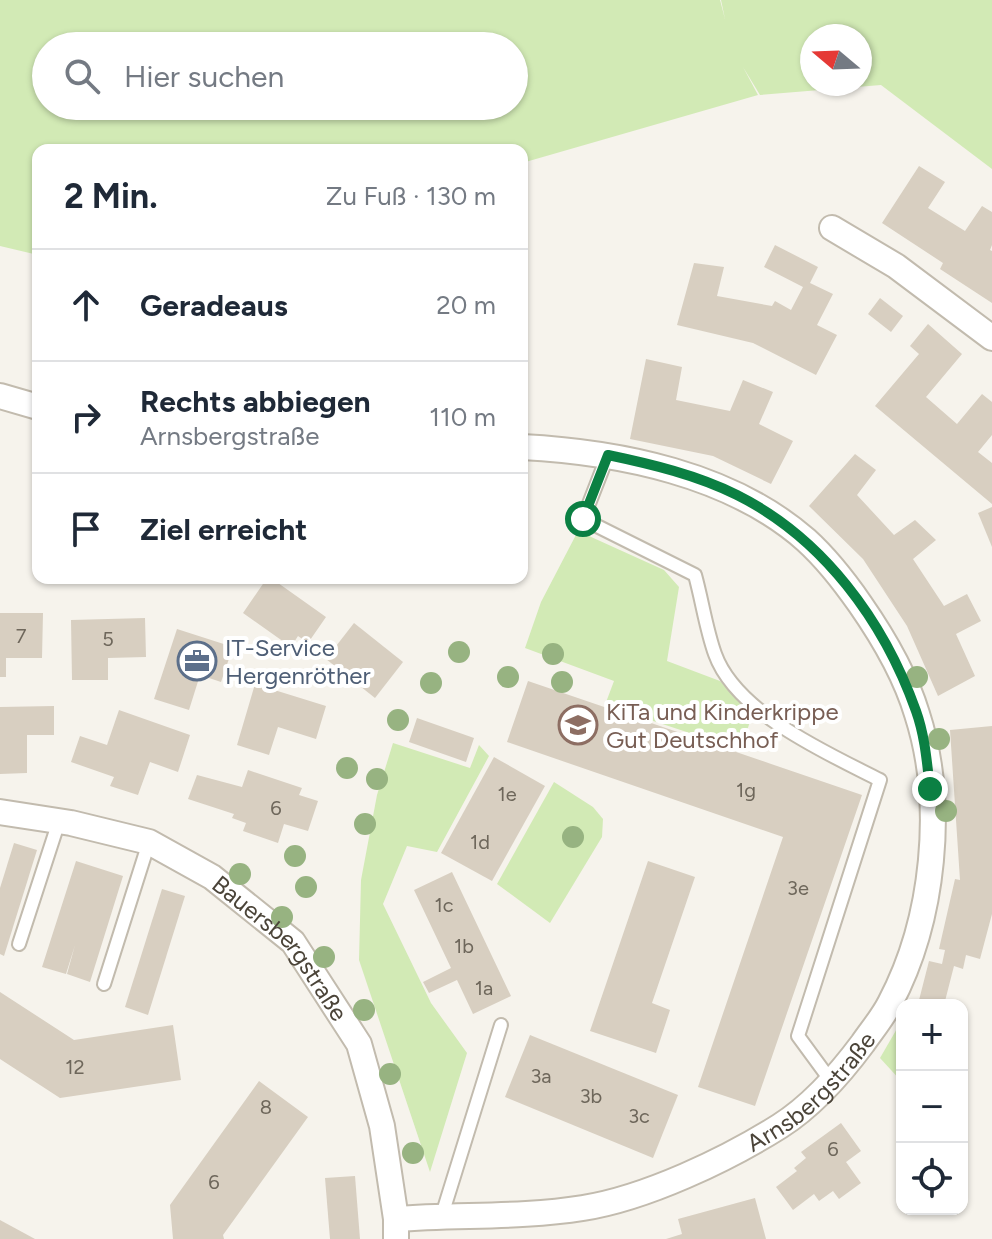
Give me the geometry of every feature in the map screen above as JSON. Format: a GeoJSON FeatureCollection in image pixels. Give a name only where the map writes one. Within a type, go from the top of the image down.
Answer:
{"type":"FeatureCollection","features":[{"type":"Feature","properties":{"kind":"street"},"geometry":{"type":"LineString","coordinates":[[832,228],[906,273],[992,338]]}},
{"type":"Feature","properties":{"kind":"street"},"geometry":{"type":"LineString","coordinates":[[0,396],[32,405]]}},
{"type":"Feature","properties":{"kind":"street","name":"Arnsbergstraße"},"geometry":{"type":"LineString","coordinates":[[396,1229],[442,1215],[544,1212],[585,1208],[627,1197],[699,1170],[781,1126],[848,1064],[889,1005],[921,921],[929,881],[934,831],[924,741],[917,712],[879,631],[840,576],[806,540],[774,516],[734,494],[655,465],[581,450],[528,447]]}},
{"type":"Feature","properties":{"kind":"street","name":"Bauersbergstraße"},"geometry":{"type":"LineString","coordinates":[[0,812],[59,821],[149,842],[212,877],[293,942],[359,1044],[382,1126],[396,1229]]}},
{"type":"Feature","properties":{"kind":"lane"},"geometry":{"type":"LineString","coordinates":[[608,455],[583,519],[695,575],[715,654],[727,677],[773,723],[880,780],[798,1036],[831,1081]]}},
{"type":"Feature","properties":{"kind":"lane"},"geometry":{"type":"LineString","coordinates":[[19,944],[59,821]]}},
{"type":"Feature","properties":{"kind":"lane"},"geometry":{"type":"LineString","coordinates":[[104,984],[149,842]]}},
{"type":"Feature","properties":{"kind":"lane"},"geometry":{"type":"LineString","coordinates":[[442,1215],[501,1025]]}},
{"type":"Feature","properties":{"kind":"green space"},"geometry":{"type":"Polygon","coordinates":[[[0,0],[720,0],[725,19],[721,0],[992,0],[992,169],[881,85],[872,86],[872,24],[800,24],[800,92],[760,95],[743,67],[758,95],[528,161],[528,144],[32,144],[32,254],[0,246],[0,0]]]}},
{"type":"Feature","properties":{"kind":"green space"},"geometry":{"type":"Polygon","coordinates":[[[578,531],[664,570],[679,587],[667,661],[720,681],[752,715],[741,750],[605,705],[614,681],[525,648],[541,602],[578,531]]]}},
{"type":"Feature","properties":{"kind":"green space"},"geometry":{"type":"Polygon","coordinates":[[[393,743],[470,768],[479,745],[489,756],[437,852],[407,846],[383,904],[431,1003],[467,1053],[430,1172],[359,960],[361,880],[377,795],[393,743]]]}},
{"type":"Feature","properties":{"kind":"green space"},"geometry":{"type":"Polygon","coordinates":[[[554,782],[593,807],[603,819],[602,837],[550,923],[497,884],[554,782]]]}},
{"type":"Feature","properties":{"kind":"green space"},"geometry":{"type":"Polygon","coordinates":[[[896,1030],[896,1075],[880,1058],[896,1030]]]}},
{"type":"Feature","properties":{"kind":"building"},"geometry":{"type":"Polygon","coordinates":[[[919,166],[945,182],[928,208],[965,231],[982,206],[992,212],[992,303],[940,269],[943,263],[882,223],[919,166]]]}},
{"type":"Feature","properties":{"kind":"building"},"geometry":{"type":"Polygon","coordinates":[[[775,245],[818,267],[810,283],[833,294],[817,325],[837,335],[816,375],[753,343],[677,325],[694,263],[724,267],[717,296],[772,306],[775,301],[791,310],[803,287],[764,267],[775,245]]]}},
{"type":"Feature","properties":{"kind":"building"},"geometry":{"type":"Polygon","coordinates":[[[880,298],[903,316],[891,332],[868,314],[880,298]]]}},
{"type":"Feature","properties":{"kind":"building"},"geometry":{"type":"Polygon","coordinates":[[[928,324],[962,354],[926,397],[957,424],[982,394],[992,402],[992,435],[978,452],[992,463],[992,504],[875,406],[919,354],[910,346],[928,324]]]}},
{"type":"Feature","properties":{"kind":"building"},"geometry":{"type":"Polygon","coordinates":[[[646,359],[682,367],[676,400],[730,411],[743,380],[773,392],[759,424],[793,441],[771,484],[713,456],[630,439],[646,359]]]}},
{"type":"Feature","properties":{"kind":"building"},"geometry":{"type":"Polygon","coordinates":[[[855,454],[876,470],[857,495],[894,535],[915,520],[936,540],[913,559],[944,606],[967,594],[981,621],[956,634],[975,676],[938,696],[907,626],[863,559],[809,506],[855,454]]]}},
{"type":"Feature","properties":{"kind":"building"},"geometry":{"type":"Polygon","coordinates":[[[992,507],[992,547],[978,513],[992,507]]]}},
{"type":"Feature","properties":{"kind":"building"},"geometry":{"type":"Polygon","coordinates":[[[263,584],[279,584],[326,617],[308,643],[298,636],[291,647],[243,613],[263,584]]]}},
{"type":"Feature","properties":{"kind":"building"},"geometry":{"type":"Polygon","coordinates":[[[0,613],[43,613],[42,658],[6,658],[6,677],[0,677],[0,613]]]}},
{"type":"Feature","properties":{"kind":"building"},"geometry":{"type":"Polygon","coordinates":[[[145,618],[146,657],[108,658],[108,680],[72,680],[71,620],[145,618]]]}},
{"type":"Feature","properties":{"kind":"building"},"geometry":{"type":"Polygon","coordinates":[[[354,623],[403,662],[375,698],[326,659],[354,623]]]}},
{"type":"Feature","properties":{"kind":"building","name":"IT-Service Hergenröther"},"geometry":{"type":"Polygon","coordinates":[[[177,629],[233,647],[221,682],[200,675],[189,710],[154,699],[177,629]]]}},
{"type":"Feature","properties":{"kind":"building"},"geometry":{"type":"Polygon","coordinates":[[[528,681],[862,795],[755,1106],[698,1087],[783,837],[507,742],[528,681]]]}},
{"type":"Feature","properties":{"kind":"building"},"geometry":{"type":"Polygon","coordinates":[[[255,684],[326,706],[316,739],[278,727],[269,755],[237,745],[255,684]]]}},
{"type":"Feature","properties":{"kind":"building"},"geometry":{"type":"Polygon","coordinates":[[[54,706],[54,735],[27,735],[27,773],[0,774],[0,707],[54,706]]]}},
{"type":"Feature","properties":{"kind":"building"},"geometry":{"type":"Polygon","coordinates":[[[119,710],[190,735],[178,772],[150,762],[138,795],[110,786],[114,777],[71,762],[80,736],[107,745],[119,710]]]}},
{"type":"Feature","properties":{"kind":"building"},"geometry":{"type":"Polygon","coordinates":[[[417,718],[474,738],[466,762],[409,742],[417,718]]]}},
{"type":"Feature","properties":{"kind":"building"},"geometry":{"type":"Polygon","coordinates":[[[992,726],[992,914],[980,959],[966,955],[963,969],[954,966],[946,999],[919,999],[929,961],[942,964],[945,950],[939,949],[955,879],[960,880],[950,730],[992,726]]]}},
{"type":"Feature","properties":{"kind":"building"},"geometry":{"type":"Polygon","coordinates":[[[494,757],[545,786],[492,881],[441,853],[494,757]]]}},
{"type":"Feature","properties":{"kind":"building"},"geometry":{"type":"Polygon","coordinates":[[[248,770],[302,788],[299,795],[318,801],[308,831],[284,824],[278,843],[243,831],[246,823],[232,818],[234,814],[188,799],[197,775],[242,787],[248,770]]]}},
{"type":"Feature","properties":{"kind":"building"},"geometry":{"type":"Polygon","coordinates":[[[14,843],[37,850],[4,956],[0,954],[0,888],[14,843]]]}},
{"type":"Feature","properties":{"kind":"building"},"geometry":{"type":"Polygon","coordinates":[[[76,861],[123,876],[90,982],[67,974],[75,945],[66,974],[42,967],[76,861]]]}},
{"type":"Feature","properties":{"kind":"building"},"geometry":{"type":"Polygon","coordinates":[[[648,861],[695,877],[652,1003],[670,1010],[656,1053],[590,1031],[648,861]]]}},
{"type":"Feature","properties":{"kind":"building"},"geometry":{"type":"Polygon","coordinates":[[[452,872],[511,996],[473,1014],[457,980],[429,993],[423,982],[451,968],[414,890],[452,872]]]}},
{"type":"Feature","properties":{"kind":"building"},"geometry":{"type":"Polygon","coordinates":[[[162,889],[185,896],[148,1015],[125,1007],[162,889]]]}},
{"type":"Feature","properties":{"kind":"building"},"geometry":{"type":"Polygon","coordinates":[[[0,992],[74,1040],[173,1025],[181,1080],[60,1098],[0,1059],[0,992]]]}},
{"type":"Feature","properties":{"kind":"building"},"geometry":{"type":"Polygon","coordinates":[[[530,1035],[678,1095],[653,1158],[505,1097],[530,1035]]]}},
{"type":"Feature","properties":{"kind":"building"},"geometry":{"type":"Polygon","coordinates":[[[259,1081],[308,1117],[223,1235],[224,1239],[173,1239],[170,1205],[259,1081]]]}},
{"type":"Feature","properties":{"kind":"building"},"geometry":{"type":"Polygon","coordinates":[[[841,1123],[861,1151],[846,1162],[861,1183],[839,1199],[833,1191],[819,1201],[814,1194],[793,1210],[776,1187],[797,1171],[794,1168],[806,1158],[801,1152],[841,1123]]]}},
{"type":"Feature","properties":{"kind":"building"},"geometry":{"type":"Polygon","coordinates":[[[355,1176],[360,1239],[330,1239],[325,1178],[355,1176]]]}},
{"type":"Feature","properties":{"kind":"building"},"geometry":{"type":"Polygon","coordinates":[[[755,1198],[766,1239],[666,1239],[682,1234],[678,1219],[755,1198]]]}},
{"type":"Feature","properties":{"kind":"building"},"geometry":{"type":"Polygon","coordinates":[[[0,1220],[35,1239],[0,1239],[0,1220]]]}},
{"type":"Feature","properties":{"kind":"place","name":"IT-Service Hergenröther"},"geometry":{"type":"Point","coordinates":[197,661]}},
{"type":"Feature","properties":{"kind":"place","name":"KiTa und Kinderkrippe Gut Deutschhof"},"geometry":{"type":"Point","coordinates":[578,725]}},
{"type":"Feature","properties":{"kind":"route"},"geometry":{"type":"LineString","coordinates":[[583,519],[608,455],[655,465],[734,494],[774,516],[806,540],[840,576],[879,631],[899,671],[917,712],[930,789]]}}]}
